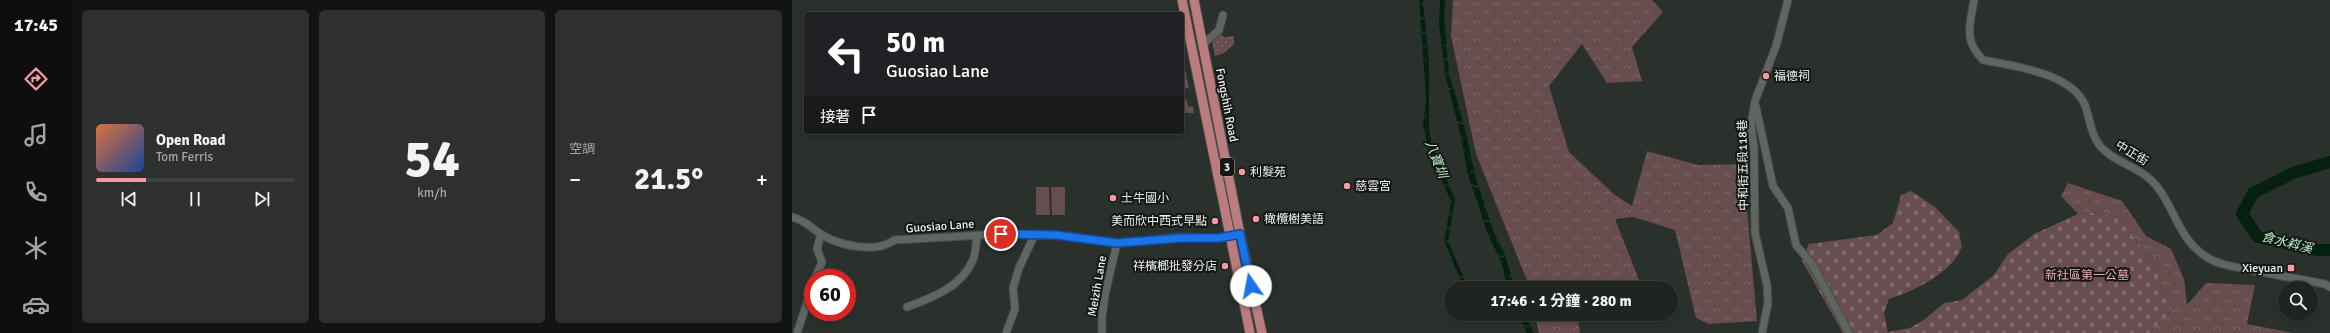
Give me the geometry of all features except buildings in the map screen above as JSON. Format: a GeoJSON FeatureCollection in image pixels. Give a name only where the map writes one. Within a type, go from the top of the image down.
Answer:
{"type":"FeatureCollection","features":[{"type":"Feature","properties":{"kind":"main road","name":"Fongshih Road"},"geometry":{"type":"LineString","coordinates":[[1182,0],[1250,333]]}},
{"type":"Feature","properties":{"kind":"main road","name":"Fongshih Road"},"geometry":{"type":"LineString","coordinates":[[1194,0],[1240,234],[1262,333]]}},
{"type":"Feature","properties":{"kind":"street","name":"中和街五段118巷"},"geometry":{"type":"LineString","coordinates":[[1762,333],[1768,303],[1767,285],[1755,233],[1754,148],[1750,124],[1755,101],[1776,46],[1788,0]]}},
{"type":"Feature","properties":{"kind":"street","name":"中正街"},"geometry":{"type":"LineString","coordinates":[[1974,0],[1969,36],[1970,44],[1983,60],[2047,75],[2070,87],[2084,104],[2095,138],[2101,148],[2146,174],[2154,182],[2162,193],[2181,232],[2199,252],[2222,264],[2325,284],[2330,287]]}},
{"type":"Feature","properties":{"kind":"street"},"geometry":{"type":"LineString","coordinates":[[1202,45],[1219,30],[1223,15]]}},
{"type":"Feature","properties":{"kind":"street"},"geometry":{"type":"LineString","coordinates":[[1755,101],[1773,186],[1788,208],[1796,245],[1812,264],[1849,333]]}},
{"type":"Feature","properties":{"kind":"street"},"geometry":{"type":"LineString","coordinates":[[1210,138],[1220,132]]}},
{"type":"Feature","properties":{"kind":"street","name":"Guosiao Lane"},"geometry":{"type":"LineString","coordinates":[[792,217],[811,225],[821,234],[842,243],[874,246],[881,246],[895,240],[977,235],[1036,234],[1117,243],[1240,234]]}},
{"type":"Feature","properties":{"kind":"street"},"geometry":{"type":"LineString","coordinates":[[819,269],[822,262],[817,249],[821,234]]}},
{"type":"Feature","properties":{"kind":"street"},"geometry":{"type":"LineString","coordinates":[[1006,333],[1015,309],[1013,288],[1019,268],[1036,234]]}},
{"type":"Feature","properties":{"kind":"street"},"geometry":{"type":"LineString","coordinates":[[907,307],[945,292],[962,275],[972,262],[977,235]]}},
{"type":"Feature","properties":{"kind":"street","name":"Meizih Lane"},"geometry":{"type":"LineString","coordinates":[[1102,333],[1102,317],[1105,295],[1117,243]]}},
{"type":"Feature","properties":{"kind":"street"},"geometry":{"type":"LineString","coordinates":[[797,333],[804,312]]}},
{"type":"Feature","properties":{"kind":"green space"},"geometry":{"type":"Polygon","coordinates":[[[1453,0],[1652,0],[1663,12],[1632,47],[1642,81],[1607,83],[1582,44],[1549,86],[1569,152],[1615,195],[1632,206],[1647,151],[1698,165],[1743,164],[1757,321],[1709,324],[1696,318],[1675,230],[1633,217],[1615,219],[1639,280],[1527,281],[1476,154],[1451,36],[1453,0]]]}},
{"type":"Feature","properties":{"kind":"green space"},"geometry":{"type":"Polygon","coordinates":[[[1220,33],[1224,37],[1234,36],[1234,44],[1224,53],[1215,56],[1212,41],[1220,33]]]}},
{"type":"Feature","properties":{"kind":"green space"},"geometry":{"type":"Polygon","coordinates":[[[1184,64],[1189,88],[1184,89],[1184,64]]]}},
{"type":"Feature","properties":{"kind":"green space"},"geometry":{"type":"Polygon","coordinates":[[[1187,99],[1188,107],[1193,106],[1194,113],[1184,113],[1184,100],[1187,99]]]}},
{"type":"Feature","properties":{"kind":"green space"},"geometry":{"type":"Polygon","coordinates":[[[2068,183],[2122,201],[2146,236],[2171,249],[2184,279],[2187,305],[2206,283],[2255,285],[2247,324],[2293,333],[2150,333],[2169,314],[2172,306],[2160,285],[2159,272],[2120,218],[2101,212],[2078,214],[2061,196],[2068,183]]]}},
{"type":"Feature","properties":{"kind":"green space"},"geometry":{"type":"Polygon","coordinates":[[[1036,187],[1049,187],[1050,215],[1036,215],[1036,187]]]}},
{"type":"Feature","properties":{"kind":"green space"},"geometry":{"type":"Polygon","coordinates":[[[1051,187],[1065,187],[1065,215],[1052,215],[1051,187]]]}},
{"type":"Feature","properties":{"kind":"green space","name":"新社區第一公墓"},"geometry":{"type":"Polygon","coordinates":[[[1911,191],[1935,207],[1959,232],[1962,247],[1952,263],[1937,276],[1905,293],[1889,299],[1884,313],[1888,332],[1910,328],[1925,319],[1944,303],[1962,300],[1994,275],[2007,255],[2034,234],[2078,214],[2101,212],[2120,218],[2159,272],[2160,285],[2172,306],[2169,314],[2150,333],[1843,333],[1802,261],[1809,244],[1877,235],[1893,223],[1901,195],[1911,191]]]}},
{"type":"Feature","properties":{"kind":"green space"},"geometry":{"type":"Polygon","coordinates":[[[1536,321],[1578,321],[1580,333],[1539,333],[1536,321]]]}},
{"type":"Feature","properties":{"kind":"water","name":"八寶圳"},"geometry":{"type":"Polygon","coordinates":[[[1419,0],[1423,0],[1429,62],[1429,129],[1432,146],[1455,199],[1448,241],[1465,281],[1461,281],[1444,241],[1451,202],[1429,150],[1423,127],[1426,99],[1419,0]]]}},
{"type":"Feature","properties":{"kind":"water","name":"八寶圳"},"geometry":{"type":"Polygon","coordinates":[[[1440,0],[1446,0],[1444,14],[1449,74],[1463,121],[1477,182],[1494,233],[1505,255],[1513,281],[1506,281],[1500,259],[1488,235],[1467,172],[1462,141],[1445,74],[1439,24],[1440,0]]]}},
{"type":"Feature","properties":{"kind":"water"},"geometry":{"type":"Polygon","coordinates":[[[1521,321],[1528,321],[1534,333],[1527,333],[1521,321]]]}},
{"type":"Feature","properties":{"kind":"waterway","name":"食水嵙溪"},"geometry":{"type":"LineString","coordinates":[[2330,162],[2293,173],[2253,193],[2242,214],[2258,237],[2317,250],[2330,250]]}},
{"type":"Feature","properties":{"kind":"place","name":"福德祠"},"geometry":{"type":"Point","coordinates":[1766,76]}},
{"type":"Feature","properties":{"kind":"place","name":"利髮苑"},"geometry":{"type":"Point","coordinates":[1242,172]}},
{"type":"Feature","properties":{"kind":"place","name":"慈雲宮"},"geometry":{"type":"Point","coordinates":[1347,186]}},
{"type":"Feature","properties":{"kind":"place","name":"土牛國小"},"geometry":{"type":"Point","coordinates":[1113,198]}},
{"type":"Feature","properties":{"kind":"place","name":"橄欖樹美語"},"geometry":{"type":"Point","coordinates":[1256,219]}},
{"type":"Feature","properties":{"kind":"place","name":"美而欣中西式早點"},"geometry":{"type":"Point","coordinates":[1215,221]}},
{"type":"Feature","properties":{"kind":"place","name":"祥檳榔批發分店"},"geometry":{"type":"Point","coordinates":[1225,266]}},
{"type":"Feature","properties":{"kind":"place","name":"Xieyuan"},"geometry":{"type":"Point","coordinates":[2291,268]}},
{"type":"Feature","properties":{"kind":"route"},"geometry":{"type":"LineString","coordinates":[[1001,234],[1056,235],[1117,243],[1181,238],[1219,238],[1240,234],[1251,286]]}}]}
